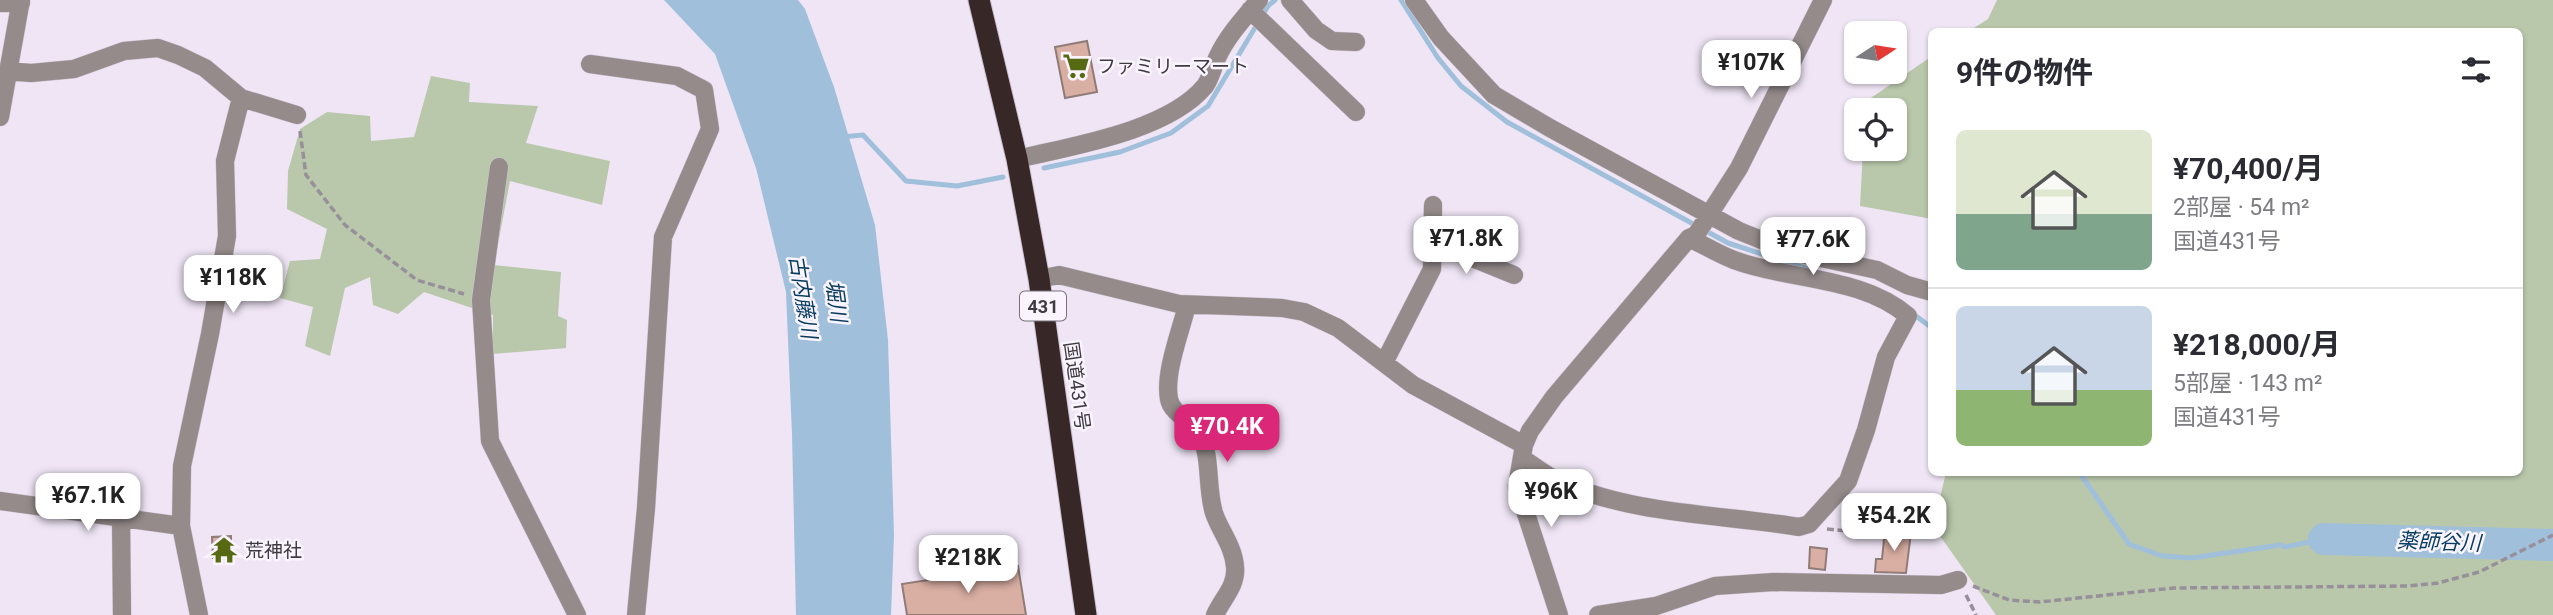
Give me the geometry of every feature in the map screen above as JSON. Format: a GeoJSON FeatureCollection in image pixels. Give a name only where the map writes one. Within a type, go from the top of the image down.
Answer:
{"type":"FeatureCollection","features":[{"type":"Feature","properties":{"kind":"highway","name":"国道431号"},"geometry":{"type":"LineString","coordinates":[[979,0],[1017,159],[1040,279],[1086,615]]}},
{"type":"Feature","properties":{"kind":"street"},"geometry":{"type":"LineString","coordinates":[[1290,0],[1316,30],[1332,41],[1356,42]]}},
{"type":"Feature","properties":{"kind":"street"},"geometry":{"type":"LineString","coordinates":[[1414,0],[1441,38],[1494,95],[1550,128],[1739,231],[1789,251],[1862,265],[1907,285],[1928,291]]}},
{"type":"Feature","properties":{"kind":"street"},"geometry":{"type":"LineString","coordinates":[[1559,615],[1517,486],[1523,451],[1530,432],[1553,397],[1693,237],[1708,216],[1739,167],[1823,0]]}},
{"type":"Feature","properties":{"kind":"street"},"geometry":{"type":"LineString","coordinates":[[0,3],[21,2],[1,98],[0,117]]}},
{"type":"Feature","properties":{"kind":"street"},"geometry":{"type":"LineString","coordinates":[[1017,159],[1108,137],[1159,119],[1186,104],[1207,84],[1217,57],[1230,35],[1254,5],[1356,112]]}},
{"type":"Feature","properties":{"kind":"street"},"geometry":{"type":"LineString","coordinates":[[8,71],[31,73],[74,69],[124,51],[158,48],[205,68],[241,97],[297,115]]}},
{"type":"Feature","properties":{"kind":"street"},"geometry":{"type":"LineString","coordinates":[[590,64],[677,76],[695,85],[704,90],[710,129],[663,237],[646,508],[636,615]]}},
{"type":"Feature","properties":{"kind":"street"},"geometry":{"type":"LineString","coordinates":[[199,615],[181,526],[182,466],[228,236],[225,161],[241,97]]}},
{"type":"Feature","properties":{"kind":"street"},"geometry":{"type":"LineString","coordinates":[[499,167],[481,300],[491,441],[577,615]]}},
{"type":"Feature","properties":{"kind":"street"},"geometry":{"type":"LineString","coordinates":[[1384,363],[1432,269],[1433,205]]}},
{"type":"Feature","properties":{"kind":"street"},"geometry":{"type":"LineString","coordinates":[[1040,279],[1059,275],[1187,305],[1304,312],[1338,328],[1413,385],[1523,451],[1556,480],[1593,494],[1644,507],[1800,526],[1809,524],[1848,481],[1866,430],[1886,357],[1908,316],[1892,303],[1860,291],[1734,260],[1693,237]]}},
{"type":"Feature","properties":{"kind":"street"},"geometry":{"type":"LineString","coordinates":[[1433,242],[1514,275]]}},
{"type":"Feature","properties":{"kind":"street"},"geometry":{"type":"LineString","coordinates":[[1187,305],[1169,377],[1169,399],[1173,409],[1198,430],[1206,448],[1210,497],[1235,567],[1234,584],[1214,615]]}},
{"type":"Feature","properties":{"kind":"street"},"geometry":{"type":"LineString","coordinates":[[0,501],[181,526]]}},
{"type":"Feature","properties":{"kind":"street"},"geometry":{"type":"LineString","coordinates":[[121,518],[122,615]]}},
{"type":"Feature","properties":{"kind":"street"},"geometry":{"type":"LineString","coordinates":[[1598,615],[1657,606],[1715,586],[1773,582],[1941,585],[1958,580]]}},
{"type":"Feature","properties":{"kind":"path"},"geometry":{"type":"LineString","coordinates":[[297,115],[306,175],[345,225],[418,280],[481,300]]}},
{"type":"Feature","properties":{"kind":"path"},"geometry":{"type":"LineString","coordinates":[[1800,526],[1869,533]]}},
{"type":"Feature","properties":{"kind":"path"},"geometry":{"type":"LineString","coordinates":[[1958,580],[2009,600],[2040,603],[2174,588],[2408,586],[2438,583],[2479,572],[2553,535]]}},
{"type":"Feature","properties":{"kind":"path"},"geometry":{"type":"LineString","coordinates":[[1958,580],[1976,615]]}},
{"type":"Feature","properties":{"kind":"green space"},"geometry":{"type":"Polygon","coordinates":[[[1997,0],[2553,0],[2553,615],[1996,615],[1933,526],[1945,476],[2523,476],[2523,28],[1974,28],[1988,19],[1997,0]]]}},
{"type":"Feature","properties":{"kind":"green space"},"geometry":{"type":"Polygon","coordinates":[[[1928,59],[1928,218],[1860,206],[1862,161],[1907,161],[1907,98],[1871,98],[1891,84],[1908,84],[1908,72],[1928,59]]]}},
{"type":"Feature","properties":{"kind":"green space"},"geometry":{"type":"Polygon","coordinates":[[[431,76],[470,83],[469,102],[538,106],[526,143],[610,161],[602,205],[510,181],[494,265],[561,272],[558,316],[567,320],[566,348],[493,354],[493,315],[424,292],[398,314],[373,305],[370,277],[345,288],[330,356],[305,346],[313,307],[280,298],[290,261],[320,259],[327,229],[287,209],[288,171],[300,129],[327,112],[370,116],[371,141],[414,137],[431,76]]]}},
{"type":"Feature","properties":{"kind":"water"},"geometry":{"type":"Polygon","coordinates":[[[664,0],[798,0],[805,9],[834,87],[875,225],[888,340],[894,535],[891,615],[796,615],[786,292],[756,168],[715,54],[664,0]]]}},
{"type":"Feature","properties":{"kind":"building"},"geometry":{"type":"Polygon","coordinates":[[[1087,41],[1097,92],[1065,98],[1055,47],[1087,41]]]}},
{"type":"Feature","properties":{"kind":"building"},"geometry":{"type":"Polygon","coordinates":[[[1885,530],[1911,532],[1906,573],[1875,572],[1876,559],[1882,559],[1885,530]]]}},
{"type":"Feature","properties":{"kind":"building"},"geometry":{"type":"Polygon","coordinates":[[[231,536],[231,557],[213,558],[212,537],[231,536]]]}},
{"type":"Feature","properties":{"kind":"building"},"geometry":{"type":"Polygon","coordinates":[[[1810,547],[1827,549],[1825,570],[1809,568],[1810,547]]]}},
{"type":"Feature","properties":{"kind":"building"},"geometry":{"type":"Polygon","coordinates":[[[1018,566],[1026,615],[907,615],[902,584],[1018,566]]]}},
{"type":"Feature","properties":{"kind":"waterway"},"geometry":{"type":"LineString","coordinates":[[1044,168],[1120,152],[1171,133],[1208,106],[1268,6],[1275,0]]}},
{"type":"Feature","properties":{"kind":"waterway"},"geometry":{"type":"LineString","coordinates":[[1401,0],[1438,58],[1461,86],[1507,122],[1728,243],[1814,271]]}},
{"type":"Feature","properties":{"kind":"waterway"},"geometry":{"type":"LineString","coordinates":[[842,137],[863,135],[906,181],[957,186],[1003,177]]}},
{"type":"Feature","properties":{"kind":"waterway"},"geometry":{"type":"LineString","coordinates":[[1912,313],[1928,325]]}},
{"type":"Feature","properties":{"kind":"waterway"},"geometry":{"type":"LineString","coordinates":[[2082,476],[2129,544],[2162,556],[2192,558],[2280,545],[2285,547],[2324,539]]}},
{"type":"Feature","properties":{"kind":"waterway","name":"薬師谷川"},"geometry":{"type":"LineString","coordinates":[[2324,539],[2553,545]]}},
{"type":"Feature","properties":{"kind":"place","name":"ファミリーマート"},"geometry":{"type":"Point","coordinates":[1076,66]}},
{"type":"Feature","properties":{"kind":"place","name":"荒神社"},"geometry":{"type":"Point","coordinates":[224,550]}},
{"type":"Feature","properties":{"kind":"water label","name":"古内藤川"},"geometry":{"type":"Point","coordinates":[803,297]}},
{"type":"Feature","properties":{"kind":"water label","name":"堀川"},"geometry":{"type":"Point","coordinates":[836,301]}}]}
